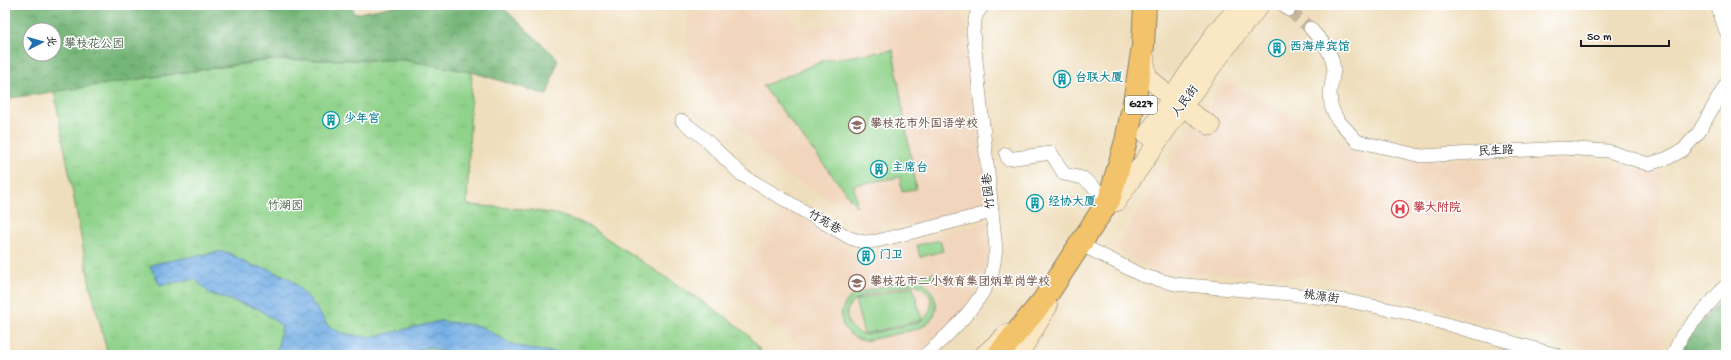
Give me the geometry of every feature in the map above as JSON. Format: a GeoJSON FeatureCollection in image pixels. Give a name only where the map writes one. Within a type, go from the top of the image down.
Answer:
{"type":"FeatureCollection","features":[{"type":"Feature","properties":{"kind":"highway","name":"G227"},"geometry":{"type":"LineString","coordinates":[[1019,354],[1046,303],[1113,201],[1143,46],[1145,5]]}},
{"type":"Feature","properties":{"kind":"highway","name":"G227"},"geometry":{"type":"LineString","coordinates":[[998,355],[1046,303],[1086,247],[1113,201],[1123,176],[1136,130],[1147,76],[1154,5]]}},
{"type":"Feature","properties":{"kind":"street","name":"竹园巷"},"geometry":{"type":"LineString","coordinates":[[925,355],[952,330],[976,304],[991,277],[996,249],[973,31],[976,14],[983,5]]}},
{"type":"Feature","properties":{"kind":"street","name":"人民街"},"geometry":{"type":"LineString","coordinates":[[1113,201],[1177,103],[1216,32],[1241,5]]}},
{"type":"Feature","properties":{"kind":"street","name":"人民街"},"geometry":{"type":"LineString","coordinates":[[1123,176],[1152,128],[1177,103],[1260,5]]}},
{"type":"Feature","properties":{"kind":"street"},"geometry":{"type":"LineString","coordinates":[[1717,5],[1726,31]]}},
{"type":"Feature","properties":{"kind":"street","name":"民生路"},"geometry":{"type":"LineString","coordinates":[[1310,28],[1325,45],[1332,59],[1334,70],[1330,92],[1331,106],[1337,119],[1357,142],[1421,156],[1562,148],[1608,151],[1648,164],[1666,160],[1684,150],[1699,132],[1726,84]]}},
{"type":"Feature","properties":{"kind":"street"},"geometry":{"type":"LineString","coordinates":[[1143,46],[1147,76],[1177,103],[1211,126]]}},
{"type":"Feature","properties":{"kind":"street","name":"竹苑巷"},"geometry":{"type":"LineString","coordinates":[[682,121],[704,138],[742,175],[850,238],[863,242],[892,238],[992,212]]}},
{"type":"Feature","properties":{"kind":"street"},"geometry":{"type":"LineString","coordinates":[[1006,154],[1008,159],[1051,153],[1064,174],[1083,178],[1113,201]]}},
{"type":"Feature","properties":{"kind":"street","name":"桃源街"},"geometry":{"type":"LineString","coordinates":[[1086,247],[1141,274],[1175,284],[1290,294],[1348,301],[1407,313],[1557,355]]}},
{"type":"Feature","properties":{"kind":"street"},"geometry":{"type":"LineString","coordinates":[[1673,355],[1682,335],[1726,285]]}},
{"type":"Feature","properties":{"kind":"street","name":"G227"},"geometry":{"type":"LineString","coordinates":[[984,355],[1046,303]]}},
{"type":"Feature","properties":{"kind":"shaded area","name":"攀枝花市外国语学校"},"geometry":{"type":"Polygon","coordinates":[[[751,5],[780,6],[799,29],[941,6],[952,17],[964,15],[987,206],[910,226],[880,223],[878,234],[863,229],[839,196],[832,201],[779,170],[706,93],[694,70],[688,43],[687,16],[751,5]]]}},
{"type":"Feature","properties":{"kind":"shaded area","name":"攀大附院"},"geometry":{"type":"Polygon","coordinates":[[[1225,80],[1370,160],[1555,160],[1663,171],[1650,311],[1668,314],[1662,355],[1610,355],[1323,277],[1155,272],[1115,247],[1225,80]]]}},
{"type":"Feature","properties":{"kind":"shaded area","name":"攀枝花市二小教育集团炳草岗学校"},"geometry":{"type":"Polygon","coordinates":[[[785,205],[862,258],[864,255],[988,222],[991,247],[984,275],[971,299],[931,344],[915,355],[801,355],[800,345],[729,291],[785,205]]]}},
{"type":"Feature","properties":{"kind":"green space","name":"攀枝花公园"},"geometry":{"type":"Polygon","coordinates":[[[5,5],[352,5],[354,14],[399,5],[500,5],[558,59],[547,95],[472,72],[403,60],[267,60],[5,99],[5,5]]]}},
{"type":"Feature","properties":{"kind":"green space"},"geometry":{"type":"Polygon","coordinates":[[[893,50],[916,189],[902,191],[900,177],[854,185],[857,207],[763,86],[825,60],[893,50]]]}},
{"type":"Feature","properties":{"kind":"green space","name":"竹湖园"},"geometry":{"type":"Polygon","coordinates":[[[271,60],[403,60],[472,72],[467,205],[524,209],[556,214],[585,224],[726,317],[746,333],[764,355],[108,355],[90,285],[54,91],[271,60]]]}},
{"type":"Feature","properties":{"kind":"green space"},"geometry":{"type":"Polygon","coordinates":[[[940,240],[943,251],[920,257],[917,245],[940,240]]]}},
{"type":"Feature","properties":{"kind":"green space"},"geometry":{"type":"Polygon","coordinates":[[[934,273],[936,278],[922,281],[933,294],[936,307],[935,313],[931,319],[918,329],[864,341],[856,338],[844,327],[842,321],[841,314],[847,300],[854,294],[934,273]],[[914,284],[863,296],[856,300],[913,286],[922,320],[931,308],[930,297],[927,292],[914,284]],[[855,300],[850,305],[848,310],[848,321],[854,330],[865,335],[917,323],[921,320],[864,334],[855,300]]]}},
{"type":"Feature","properties":{"kind":"green space"},"geometry":{"type":"Polygon","coordinates":[[[1726,294],[1726,355],[1679,355],[1686,340],[1726,294]]]}},
{"type":"Feature","properties":{"kind":"water"},"geometry":{"type":"Polygon","coordinates":[[[218,252],[227,252],[250,265],[268,269],[291,279],[313,303],[328,326],[342,333],[373,337],[440,321],[480,326],[512,344],[528,349],[580,355],[452,355],[429,347],[415,351],[413,355],[276,355],[282,326],[259,309],[210,294],[195,279],[160,285],[150,266],[157,263],[218,252]]]}},
{"type":"Feature","properties":{"kind":"tunnel"},"geometry":{"type":"LineString","coordinates":[[1289,10],[1310,28]]}},
{"type":"Feature","properties":{"kind":"place","name":"西海岸宾馆"},"geometry":{"type":"Point","coordinates":[1277,48]}},
{"type":"Feature","properties":{"kind":"place","name":"台联大厦"},"geometry":{"type":"Point","coordinates":[1062,79]}},
{"type":"Feature","properties":{"kind":"place","name":"少年宫"},"geometry":{"type":"Point","coordinates":[331,120]}},
{"type":"Feature","properties":{"kind":"place","name":"攀枝花市外国语学校"},"geometry":{"type":"Point","coordinates":[857,125]}},
{"type":"Feature","properties":{"kind":"place","name":"主席台"},"geometry":{"type":"Point","coordinates":[879,169]}},
{"type":"Feature","properties":{"kind":"place","name":"经协大厦"},"geometry":{"type":"Point","coordinates":[1035,203]}},
{"type":"Feature","properties":{"kind":"place","name":"攀大附院"},"geometry":{"type":"Point","coordinates":[1400,209]}},
{"type":"Feature","properties":{"kind":"place","name":"门卫"},"geometry":{"type":"Point","coordinates":[866,256]}},
{"type":"Feature","properties":{"kind":"place","name":"攀枝花市二小教育集团炳草岗学校"},"geometry":{"type":"Point","coordinates":[857,283]}}]}
